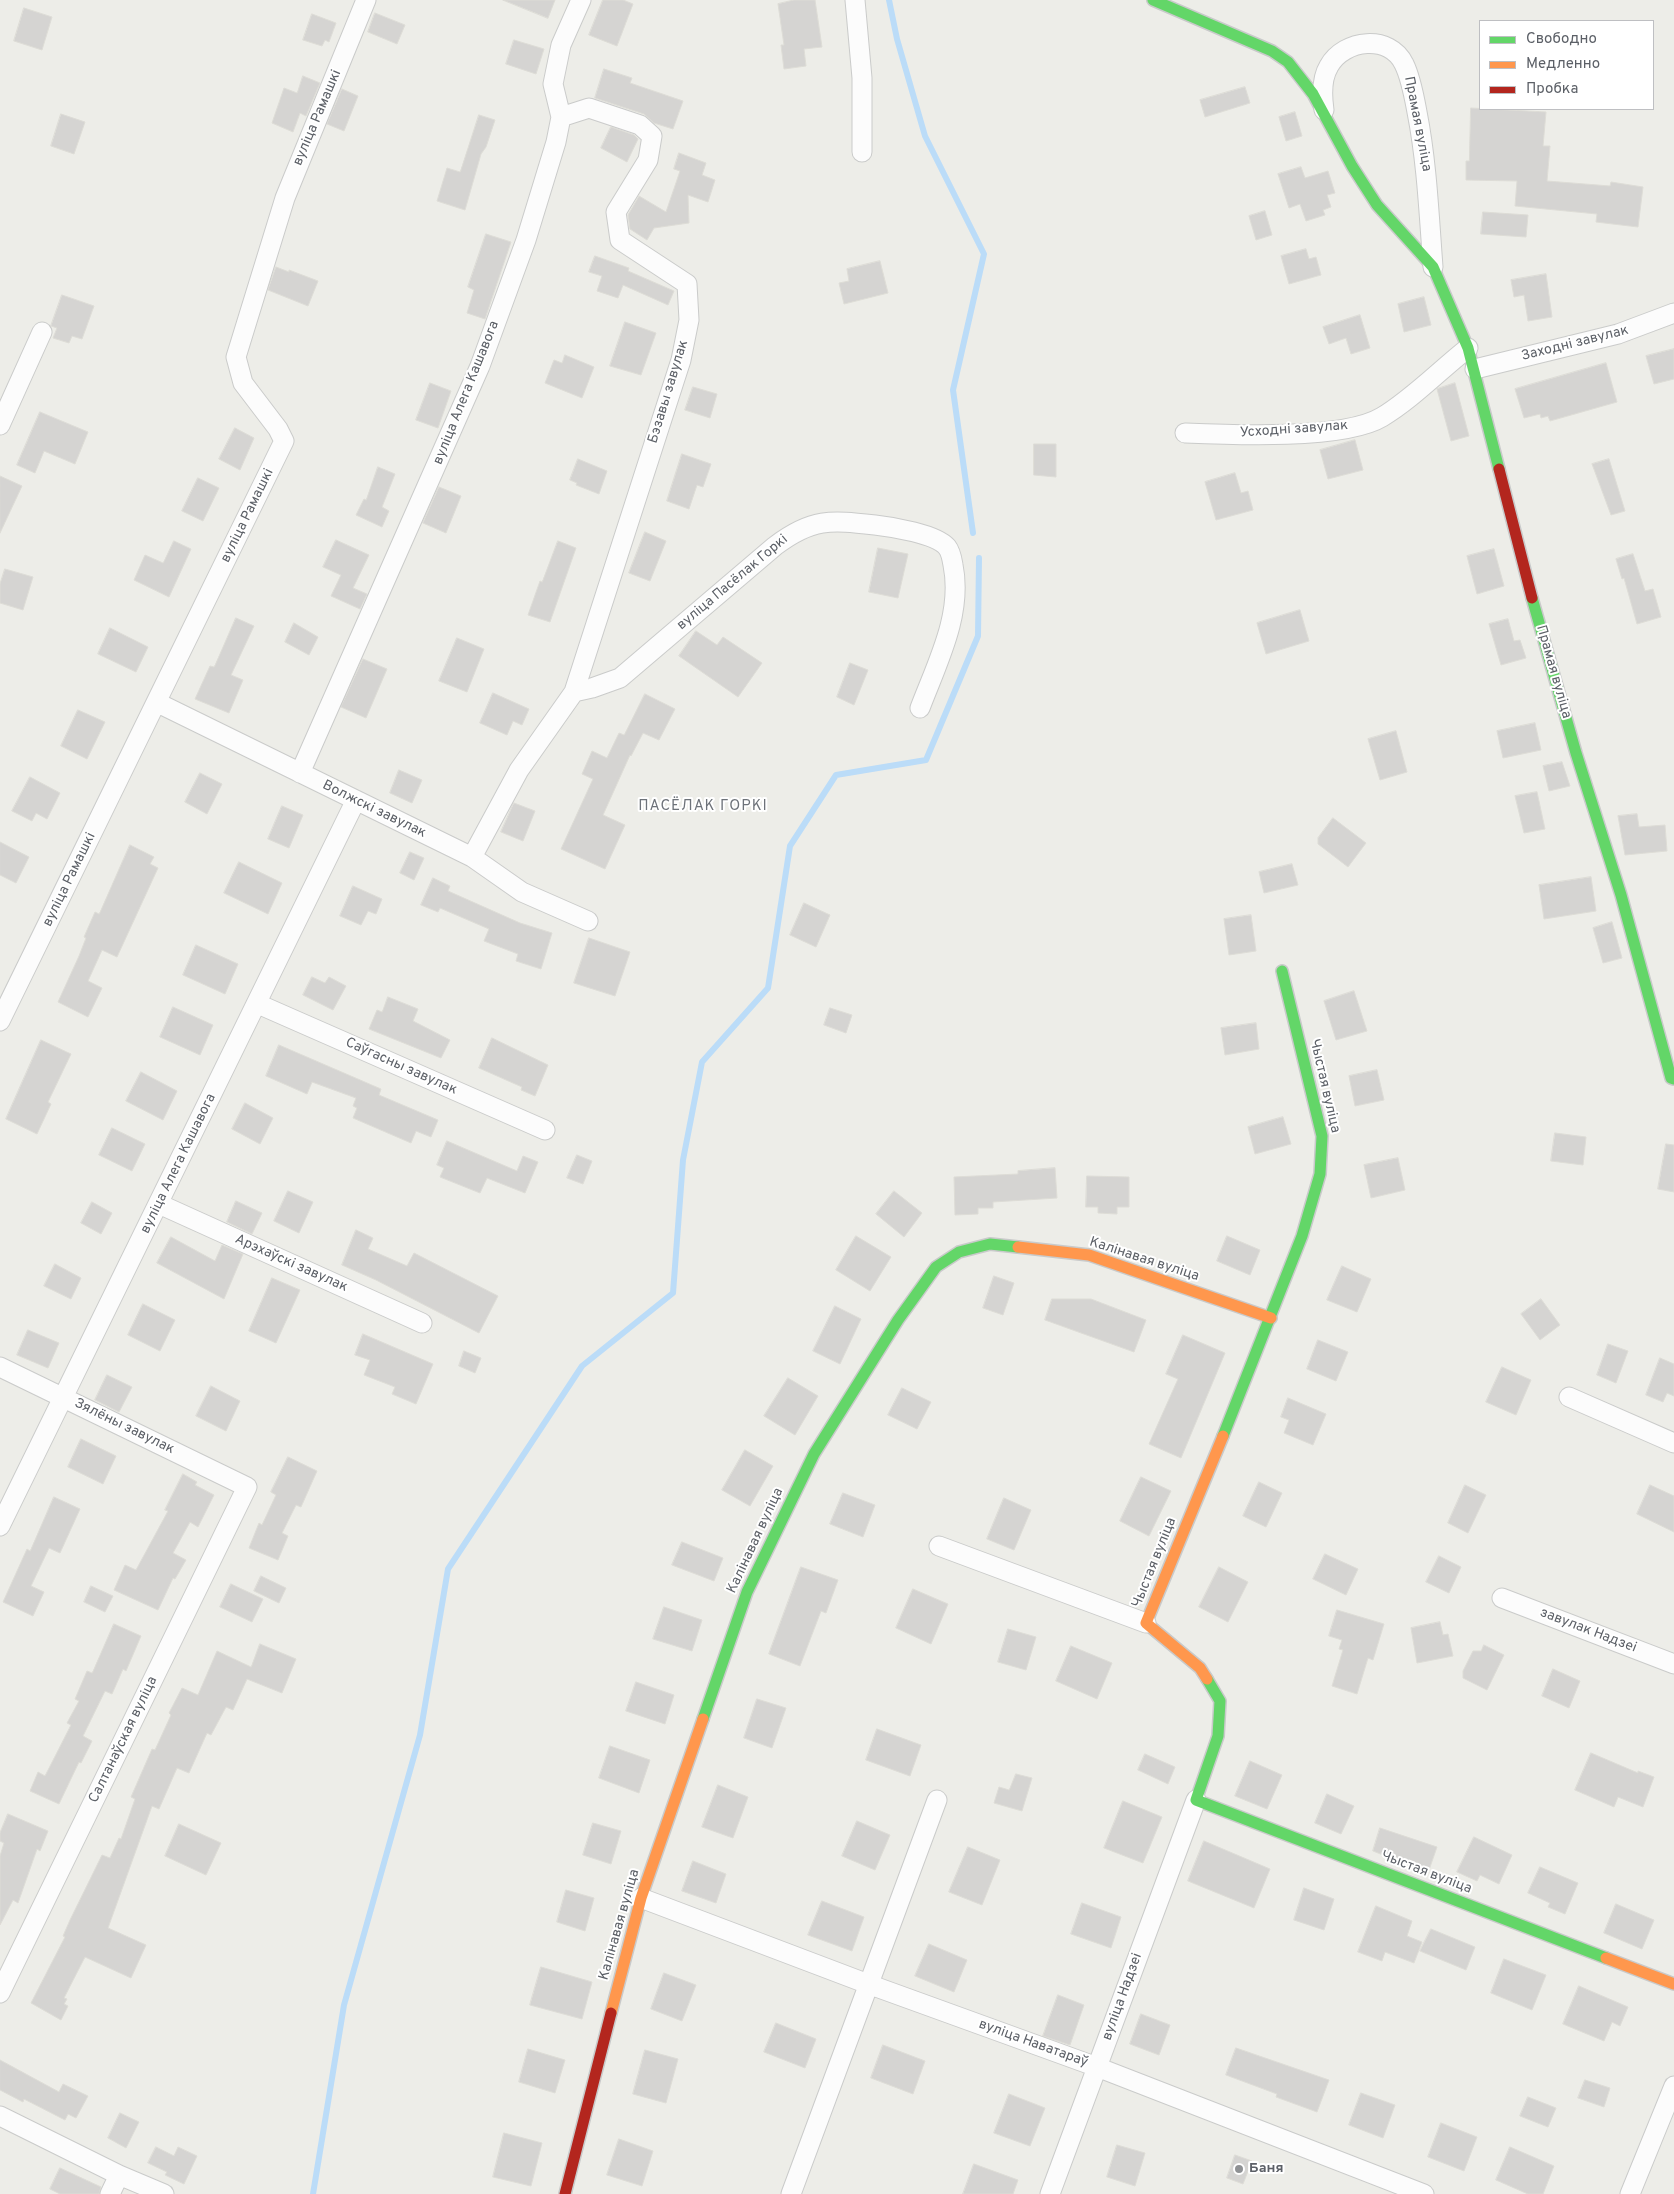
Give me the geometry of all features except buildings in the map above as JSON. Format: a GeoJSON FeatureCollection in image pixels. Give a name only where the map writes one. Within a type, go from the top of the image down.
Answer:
{"type":"FeatureCollection","features":[{"type":"Feature","properties":{"kind":"street","name":"вуліца Рамашкі"},"geometry":{"type":"LineString","coordinates":[[0,1021],[158,703],[284,441],[278,429],[243,383],[236,357],[284,198],[366,0]]}},
{"type":"Feature","properties":{"kind":"street","name":"вуліца Алега Кашавога"},"geometry":{"type":"LineString","coordinates":[[300,773],[480,366],[526,240],[556,142],[561,117],[553,84],[561,45],[580,0]]}},
{"type":"Feature","properties":{"kind":"street"},"geometry":{"type":"LineString","coordinates":[[855,0],[862,78],[862,152]]}},
{"type":"Feature","properties":{"kind":"street","name":"Прамая вуліца"},"geometry":{"type":"LineString","coordinates":[[1153,0],[1281,56],[1303,81],[1325,115],[1352,166],[1377,205],[1433,267],[1468,348],[1475,369],[1534,604],[1576,753],[1621,895],[1672,1078]]}},
{"type":"Feature","properties":{"kind":"street","name":"Прамая вуліца"},"geometry":{"type":"LineString","coordinates":[[1325,115],[1322,91],[1324,78],[1328,67],[1344,50],[1353,45],[1374,44],[1393,50],[1400,56],[1410,79],[1420,125],[1428,187],[1433,267]]}},
{"type":"Feature","properties":{"kind":"street","name":"Бэзавы завулак"},"geometry":{"type":"LineString","coordinates":[[561,117],[589,108],[640,125],[652,136],[648,160],[616,212],[620,240],[687,284],[689,320],[681,360],[574,692]]}},
{"type":"Feature","properties":{"kind":"street","name":"Заходні завулак"},"geometry":{"type":"LineString","coordinates":[[1475,369],[1618,334],[1674,314]]}},
{"type":"Feature","properties":{"kind":"street"},"geometry":{"type":"LineString","coordinates":[[0,425],[42,332]]}},
{"type":"Feature","properties":{"kind":"street","name":"Усходні завулак"},"geometry":{"type":"LineString","coordinates":[[1185,434],[1290,434],[1363,425],[1381,418],[1468,348]]}},
{"type":"Feature","properties":{"kind":"street","name":"вуліца Пасёлак Горкі"},"geometry":{"type":"LineString","coordinates":[[574,692],[620,678],[775,546],[798,530],[816,524],[856,524],[889,527],[922,535],[942,543],[951,553],[956,594],[948,632],[920,708]]}},
{"type":"Feature","properties":{"kind":"street"},"geometry":{"type":"LineString","coordinates":[[472,858],[518,770],[574,692]]}},
{"type":"Feature","properties":{"kind":"street","name":"Волжскі завулак"},"geometry":{"type":"LineString","coordinates":[[158,703],[355,802],[472,858],[522,892],[588,921]]}},
{"type":"Feature","properties":{"kind":"street","name":"вуліца Алега Кашавога"},"geometry":{"type":"LineString","coordinates":[[0,1526],[258,1004],[355,802]]}},
{"type":"Feature","properties":{"kind":"street","name":"Чыстая вуліца"},"geometry":{"type":"LineString","coordinates":[[1282,970],[1322,1136],[1320,1174],[1302,1236],[1271,1318],[1146,1623],[1200,1668],[1220,1701],[1218,1736],[1196,1800],[1674,1984]]}},
{"type":"Feature","properties":{"kind":"street","name":"Саўгасны завулак"},"geometry":{"type":"LineString","coordinates":[[258,1004],[545,1130]]}},
{"type":"Feature","properties":{"kind":"street","name":"Арэхаўскі завулак"},"geometry":{"type":"LineString","coordinates":[[159,1204],[422,1324]]}},
{"type":"Feature","properties":{"kind":"street","name":"Калінавая вуліца"},"geometry":{"type":"LineString","coordinates":[[565,2194],[641,1898],[747,1592],[814,1454],[898,1320],[936,1267],[959,1252],[990,1244],[1089,1256],[1271,1318]]}},
{"type":"Feature","properties":{"kind":"street","name":"Зялёны завулак"},"geometry":{"type":"LineString","coordinates":[[0,1367],[248,1488]]}},
{"type":"Feature","properties":{"kind":"street"},"geometry":{"type":"LineString","coordinates":[[1569,1397],[1674,1443]]}},
{"type":"Feature","properties":{"kind":"street","name":"Салтанаўская вуліца"},"geometry":{"type":"LineString","coordinates":[[0,1993],[248,1488]]}},
{"type":"Feature","properties":{"kind":"street"},"geometry":{"type":"LineString","coordinates":[[938,1546],[1146,1623]]}},
{"type":"Feature","properties":{"kind":"street","name":"завулак Надзеі"},"geometry":{"type":"LineString","coordinates":[[1502,1598],[1674,1664]]}},
{"type":"Feature","properties":{"kind":"street"},"geometry":{"type":"LineString","coordinates":[[791,2194],[937,1800]]}},
{"type":"Feature","properties":{"kind":"street","name":"вуліца Надзеі"},"geometry":{"type":"LineString","coordinates":[[1050,2194],[1196,1800]]}},
{"type":"Feature","properties":{"kind":"street","name":"вуліца Наватараў"},"geometry":{"type":"LineString","coordinates":[[641,1898],[868,1984],[1097,2067],[1424,2194]]}},
{"type":"Feature","properties":{"kind":"street"},"geometry":{"type":"LineString","coordinates":[[1630,2194],[1674,2086]]}},
{"type":"Feature","properties":{"kind":"street"},"geometry":{"type":"LineString","coordinates":[[0,2116],[119,2175],[164,2194]]}},
{"type":"Feature","properties":{"kind":"street"},"geometry":{"type":"LineString","coordinates":[[110,2194],[119,2175]]}},
{"type":"Feature","properties":{"kind":"waterway"},"geometry":{"type":"LineString","coordinates":[[889,0],[897,39],[925,136],[984,254],[953,390],[973,533]]}},
{"type":"Feature","properties":{"kind":"waterway"},"geometry":{"type":"LineString","coordinates":[[313,2194],[344,2005],[420,1735],[448,1569],[582,1366],[673,1293],[683,1160],[702,1062],[768,988],[790,846],[836,775],[926,760],[978,636],[979,558]]}},
{"type":"Feature","properties":{"kind":"traffic: fast"},"geometry":{"type":"LineString","coordinates":[[1153,0],[1272,51],[1288,62],[1313,94],[1352,166],[1377,205],[1433,267],[1468,348],[1499,469]]}},
{"type":"Feature","properties":{"kind":"traffic: fast"},"geometry":{"type":"LineString","coordinates":[[1532,598],[1576,753],[1621,895],[1671,1078],[1674,1079]]}},
{"type":"Feature","properties":{"kind":"traffic: fast"},"geometry":{"type":"LineString","coordinates":[[1223,1436],[1302,1236],[1320,1174],[1322,1136],[1282,971]]}},
{"type":"Feature","properties":{"kind":"traffic: fast"},"geometry":{"type":"LineString","coordinates":[[703,1719],[747,1592],[814,1454],[898,1320],[936,1267],[959,1252],[990,1244],[1018,1247]]}},
{"type":"Feature","properties":{"kind":"traffic: fast"},"geometry":{"type":"LineString","coordinates":[[1207,1679],[1220,1701],[1218,1736],[1196,1800],[1606,1958]]}},
{"type":"Feature","properties":{"kind":"traffic: slow"},"geometry":{"type":"LineString","coordinates":[[1018,1247],[1089,1255],[1271,1318]]}},
{"type":"Feature","properties":{"kind":"traffic: slow"},"geometry":{"type":"LineString","coordinates":[[1207,1679],[1200,1668],[1146,1623],[1223,1436]]}},
{"type":"Feature","properties":{"kind":"traffic: slow"},"geometry":{"type":"LineString","coordinates":[[611,2013],[641,1898],[703,1719]]}},
{"type":"Feature","properties":{"kind":"traffic: slow"},"geometry":{"type":"LineString","coordinates":[[1606,1958],[1674,1984]]}},
{"type":"Feature","properties":{"kind":"traffic: jam"},"geometry":{"type":"LineString","coordinates":[[1499,469],[1532,598]]}},
{"type":"Feature","properties":{"kind":"traffic: jam"},"geometry":{"type":"LineString","coordinates":[[565,2194],[611,2013]]}},
{"type":"Feature","properties":{"kind":"place","name":"Баня"},"geometry":{"type":"Point","coordinates":[1239,2169]}},
{"type":"Feature","properties":{"kind":"district","name":"ПАСЁЛАК ГОРКІ"},"geometry":{"type":"Point","coordinates":[703,807]}}]}
